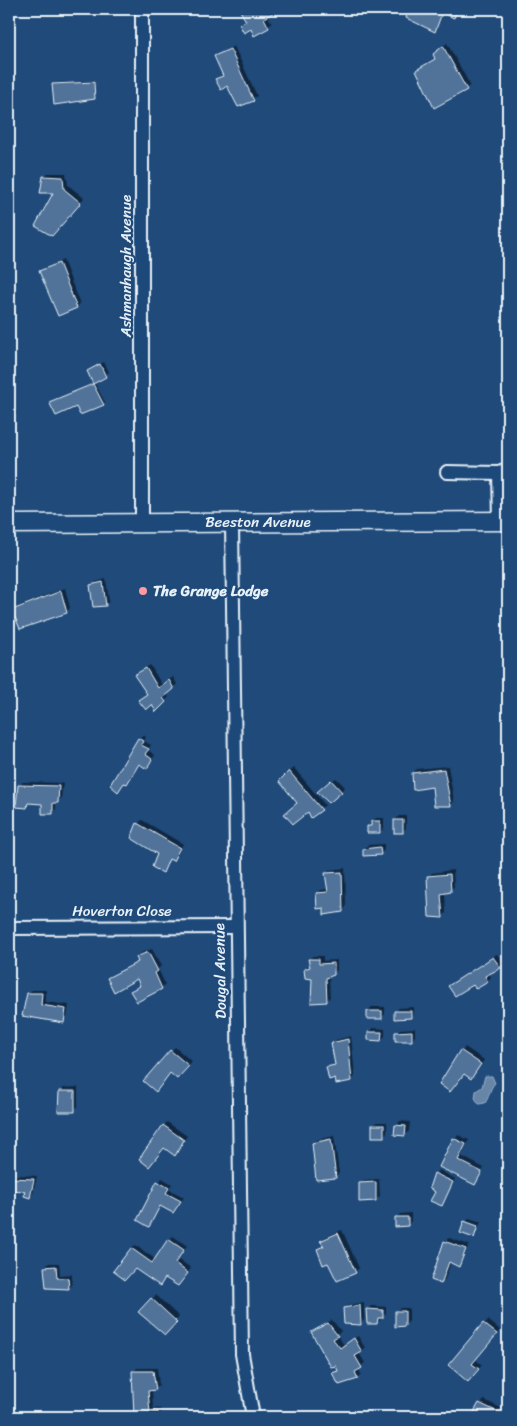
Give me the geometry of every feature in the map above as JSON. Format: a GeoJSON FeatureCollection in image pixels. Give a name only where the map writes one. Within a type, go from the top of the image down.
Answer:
{"type":"FeatureCollection","features":[{"type":"Feature","properties":{"kind":"street","name":"Ashmanhaugh Avenue"},"geometry":{"type":"LineString","coordinates":[[142,9],[142,523]]}},
{"type":"Feature","properties":{"kind":"street"},"geometry":{"type":"LineString","coordinates":[[447,472],[504,471],[504,521]]}},
{"type":"Feature","properties":{"kind":"street","name":"Beeston Avenue"},"geometry":{"type":"LineString","coordinates":[[9,524],[504,521]]}},
{"type":"Feature","properties":{"kind":"street","name":"Dougal Avenue"},"geometry":{"type":"LineString","coordinates":[[232,523],[242,1354],[253,1417]]}},
{"type":"Feature","properties":{"kind":"street","name":"Hoverton Close"},"geometry":{"type":"LineString","coordinates":[[9,928],[236,927]]}},
{"type":"Feature","properties":{"kind":"water"},"geometry":{"type":"Polygon","coordinates":[[[485,1076],[492,1076],[495,1083],[485,1103],[479,1104],[475,1098],[476,1091],[482,1087],[485,1076]]]}},
{"type":"Feature","properties":{"kind":"building"},"geometry":{"type":"Polygon","coordinates":[[[239,9],[271,9],[273,13],[264,18],[269,28],[254,36],[251,29],[244,33],[239,24],[246,21],[239,9]]]}},
{"type":"Feature","properties":{"kind":"building"},"geometry":{"type":"Polygon","coordinates":[[[408,9],[458,9],[454,18],[442,13],[435,32],[406,18],[408,9]]]}},
{"type":"Feature","properties":{"kind":"building"},"geometry":{"type":"Polygon","coordinates":[[[443,46],[467,90],[434,108],[416,70],[435,59],[433,54],[443,46]]]}},
{"type":"Feature","properties":{"kind":"building"},"geometry":{"type":"Polygon","coordinates":[[[230,49],[254,101],[238,107],[227,86],[221,90],[215,79],[223,76],[214,56],[230,49]]]}},
{"type":"Feature","properties":{"kind":"building"},"geometry":{"type":"Polygon","coordinates":[[[94,82],[95,99],[54,105],[52,84],[94,82]]]}},
{"type":"Feature","properties":{"kind":"building"},"geometry":{"type":"Polygon","coordinates":[[[43,176],[63,177],[64,189],[81,203],[52,236],[35,226],[53,193],[40,193],[43,176]]]}},
{"type":"Feature","properties":{"kind":"building"},"geometry":{"type":"Polygon","coordinates":[[[59,263],[77,308],[58,316],[39,271],[59,263]]]}},
{"type":"Feature","properties":{"kind":"building"},"geometry":{"type":"Polygon","coordinates":[[[100,364],[106,377],[93,384],[87,371],[100,364]]]}},
{"type":"Feature","properties":{"kind":"building"},"geometry":{"type":"Polygon","coordinates":[[[93,384],[104,405],[80,415],[76,407],[56,416],[49,402],[93,384]]]}},
{"type":"Feature","properties":{"kind":"building"},"geometry":{"type":"Polygon","coordinates":[[[103,582],[106,606],[93,607],[90,585],[103,582]]]}},
{"type":"Feature","properties":{"kind":"building"},"geometry":{"type":"Polygon","coordinates":[[[61,591],[67,613],[20,629],[12,610],[61,591]]]}},
{"type":"Feature","properties":{"kind":"building"},"geometry":{"type":"Polygon","coordinates":[[[146,668],[158,688],[169,680],[174,689],[163,698],[166,702],[156,712],[152,705],[146,710],[138,700],[147,694],[134,675],[146,668]]]}},
{"type":"Feature","properties":{"kind":"building"},"geometry":{"type":"Polygon","coordinates":[[[138,738],[143,741],[141,745],[149,749],[145,754],[152,759],[147,769],[139,764],[127,784],[124,783],[118,792],[110,785],[138,738]]]}},
{"type":"Feature","properties":{"kind":"building"},"geometry":{"type":"Polygon","coordinates":[[[444,769],[451,806],[434,806],[432,787],[413,790],[412,773],[444,769]]]}},
{"type":"Feature","properties":{"kind":"building"},"geometry":{"type":"Polygon","coordinates":[[[289,771],[322,810],[311,818],[308,812],[293,824],[284,814],[297,803],[279,781],[289,771]]]}},
{"type":"Feature","properties":{"kind":"building"},"geometry":{"type":"Polygon","coordinates":[[[331,780],[342,792],[329,803],[317,792],[331,780]]]}},
{"type":"Feature","properties":{"kind":"building"},"geometry":{"type":"Polygon","coordinates":[[[18,785],[59,786],[58,803],[53,803],[53,814],[42,814],[42,804],[28,803],[27,808],[16,807],[18,785]]]}},
{"type":"Feature","properties":{"kind":"building"},"geometry":{"type":"Polygon","coordinates":[[[394,820],[403,820],[403,833],[394,833],[394,820]]]}},
{"type":"Feature","properties":{"kind":"building"},"geometry":{"type":"Polygon","coordinates":[[[371,821],[380,821],[380,833],[367,833],[367,826],[371,826],[371,821]]]}},
{"type":"Feature","properties":{"kind":"building"},"geometry":{"type":"Polygon","coordinates":[[[137,823],[180,848],[173,861],[169,859],[163,873],[152,867],[157,854],[131,838],[137,823]]]}},
{"type":"Feature","properties":{"kind":"building"},"geometry":{"type":"Polygon","coordinates":[[[380,847],[381,855],[363,856],[363,849],[380,847]]]}},
{"type":"Feature","properties":{"kind":"building"},"geometry":{"type":"Polygon","coordinates":[[[342,872],[343,912],[324,915],[324,908],[317,909],[316,893],[328,892],[325,873],[342,872]]]}},
{"type":"Feature","properties":{"kind":"building"},"geometry":{"type":"Polygon","coordinates":[[[450,874],[451,892],[441,894],[443,918],[429,917],[427,876],[450,874]]]}},
{"type":"Feature","properties":{"kind":"building"},"geometry":{"type":"Polygon","coordinates":[[[148,952],[158,971],[155,973],[162,989],[137,1002],[130,991],[140,986],[137,979],[114,992],[107,978],[138,962],[136,957],[148,952]]]}},
{"type":"Feature","properties":{"kind":"building"},"geometry":{"type":"Polygon","coordinates":[[[493,957],[501,968],[485,976],[488,982],[476,989],[473,985],[455,996],[448,986],[493,957]]]}},
{"type":"Feature","properties":{"kind":"building"},"geometry":{"type":"Polygon","coordinates":[[[308,959],[319,959],[319,964],[334,963],[334,975],[326,978],[327,1002],[311,1003],[312,979],[305,978],[304,969],[310,967],[308,959]]]}},
{"type":"Feature","properties":{"kind":"building"},"geometry":{"type":"Polygon","coordinates":[[[27,993],[42,993],[41,1005],[66,1009],[64,1023],[22,1016],[27,993]]]}},
{"type":"Feature","properties":{"kind":"building"},"geometry":{"type":"Polygon","coordinates":[[[367,1011],[382,1011],[382,1019],[367,1019],[367,1011]]]}},
{"type":"Feature","properties":{"kind":"building"},"geometry":{"type":"Polygon","coordinates":[[[394,1011],[411,1011],[411,1018],[394,1019],[394,1011]]]}},
{"type":"Feature","properties":{"kind":"building"},"geometry":{"type":"Polygon","coordinates":[[[412,1031],[412,1041],[395,1041],[395,1032],[412,1031]]]}},
{"type":"Feature","properties":{"kind":"building"},"geometry":{"type":"Polygon","coordinates":[[[368,1032],[382,1032],[381,1041],[368,1040],[368,1032]]]}},
{"type":"Feature","properties":{"kind":"building"},"geometry":{"type":"Polygon","coordinates":[[[348,1039],[352,1081],[336,1084],[335,1078],[329,1080],[326,1067],[335,1065],[331,1043],[348,1039]]]}},
{"type":"Feature","properties":{"kind":"building"},"geometry":{"type":"Polygon","coordinates":[[[170,1050],[189,1066],[177,1079],[170,1073],[156,1092],[143,1081],[170,1050]]]}},
{"type":"Feature","properties":{"kind":"building"},"geometry":{"type":"Polygon","coordinates":[[[460,1050],[481,1064],[471,1079],[464,1074],[450,1092],[439,1084],[460,1050]]]}},
{"type":"Feature","properties":{"kind":"building"},"geometry":{"type":"Polygon","coordinates":[[[59,1091],[75,1091],[75,1112],[58,1112],[59,1091]]]}},
{"type":"Feature","properties":{"kind":"building"},"geometry":{"type":"Polygon","coordinates":[[[163,1125],[184,1140],[175,1156],[164,1148],[149,1167],[139,1159],[163,1125]]]}},
{"type":"Feature","properties":{"kind":"building"},"geometry":{"type":"Polygon","coordinates":[[[372,1125],[384,1125],[384,1137],[372,1137],[372,1125]]]}},
{"type":"Feature","properties":{"kind":"building"},"geometry":{"type":"Polygon","coordinates":[[[395,1125],[406,1126],[405,1136],[394,1135],[395,1125]]]}},
{"type":"Feature","properties":{"kind":"building"},"geometry":{"type":"Polygon","coordinates":[[[453,1138],[466,1144],[458,1160],[482,1172],[475,1185],[439,1167],[453,1138]]]}},
{"type":"Feature","properties":{"kind":"building"},"geometry":{"type":"Polygon","coordinates":[[[331,1139],[336,1178],[316,1180],[312,1143],[331,1139]]]}},
{"type":"Feature","properties":{"kind":"building"},"geometry":{"type":"Polygon","coordinates":[[[434,1173],[453,1182],[442,1206],[430,1201],[435,1192],[429,1188],[434,1173]]]}},
{"type":"Feature","properties":{"kind":"building"},"geometry":{"type":"Polygon","coordinates":[[[9,1178],[34,1179],[30,1198],[24,1196],[25,1191],[9,1190],[9,1178]]]}},
{"type":"Feature","properties":{"kind":"building"},"geometry":{"type":"Polygon","coordinates":[[[157,1181],[169,1188],[166,1193],[181,1201],[173,1213],[160,1206],[149,1227],[137,1220],[157,1181]]]}},
{"type":"Feature","properties":{"kind":"building"},"geometry":{"type":"Polygon","coordinates":[[[376,1182],[376,1201],[359,1202],[359,1183],[376,1182]]]}},
{"type":"Feature","properties":{"kind":"building"},"geometry":{"type":"Polygon","coordinates":[[[395,1217],[408,1217],[408,1226],[395,1227],[395,1217]]]}},
{"type":"Feature","properties":{"kind":"building"},"geometry":{"type":"Polygon","coordinates":[[[464,1221],[478,1226],[474,1238],[460,1233],[464,1221]]]}},
{"type":"Feature","properties":{"kind":"building"},"geometry":{"type":"Polygon","coordinates":[[[338,1233],[356,1273],[337,1281],[328,1263],[323,1265],[317,1249],[324,1246],[320,1241],[338,1233]]]}},
{"type":"Feature","properties":{"kind":"building"},"geometry":{"type":"Polygon","coordinates":[[[168,1239],[184,1250],[175,1263],[188,1273],[178,1286],[165,1278],[160,1286],[135,1269],[125,1280],[113,1271],[131,1248],[152,1263],[168,1239]]]}},
{"type":"Feature","properties":{"kind":"building"},"geometry":{"type":"Polygon","coordinates":[[[444,1241],[466,1249],[459,1267],[449,1262],[441,1284],[431,1280],[444,1241]]]}},
{"type":"Feature","properties":{"kind":"building"},"geometry":{"type":"Polygon","coordinates":[[[56,1266],[57,1278],[68,1278],[69,1289],[46,1288],[44,1267],[56,1266]]]}},
{"type":"Feature","properties":{"kind":"building"},"geometry":{"type":"Polygon","coordinates":[[[151,1298],[177,1322],[165,1335],[138,1312],[151,1298]]]}},
{"type":"Feature","properties":{"kind":"building"},"geometry":{"type":"Polygon","coordinates":[[[360,1305],[361,1325],[344,1324],[343,1308],[360,1305]]]}},
{"type":"Feature","properties":{"kind":"building"},"geometry":{"type":"Polygon","coordinates":[[[366,1309],[383,1310],[383,1318],[378,1318],[377,1324],[367,1324],[366,1309]]]}},
{"type":"Feature","properties":{"kind":"building"},"geometry":{"type":"Polygon","coordinates":[[[395,1311],[405,1311],[405,1326],[395,1327],[395,1311]]]}},
{"type":"Feature","properties":{"kind":"building"},"geometry":{"type":"Polygon","coordinates":[[[328,1323],[338,1336],[333,1339],[340,1348],[354,1338],[362,1352],[355,1356],[362,1368],[355,1372],[358,1379],[339,1385],[332,1373],[338,1371],[336,1366],[331,1367],[311,1332],[328,1323]]]}},
{"type":"Feature","properties":{"kind":"building"},"geometry":{"type":"Polygon","coordinates":[[[483,1323],[497,1334],[472,1364],[479,1369],[468,1382],[448,1365],[483,1323]]]}},
{"type":"Feature","properties":{"kind":"building"},"geometry":{"type":"Polygon","coordinates":[[[132,1371],[153,1371],[156,1390],[148,1391],[150,1412],[158,1412],[158,1417],[134,1417],[132,1371]]]}},
{"type":"Feature","properties":{"kind":"building"},"geometry":{"type":"Polygon","coordinates":[[[479,1403],[498,1412],[495,1417],[471,1417],[479,1403]]]}},
{"type":"Feature","properties":{"kind":"place","name":"The Grange Lodge"},"geometry":{"type":"Point","coordinates":[143,591]}}]}
